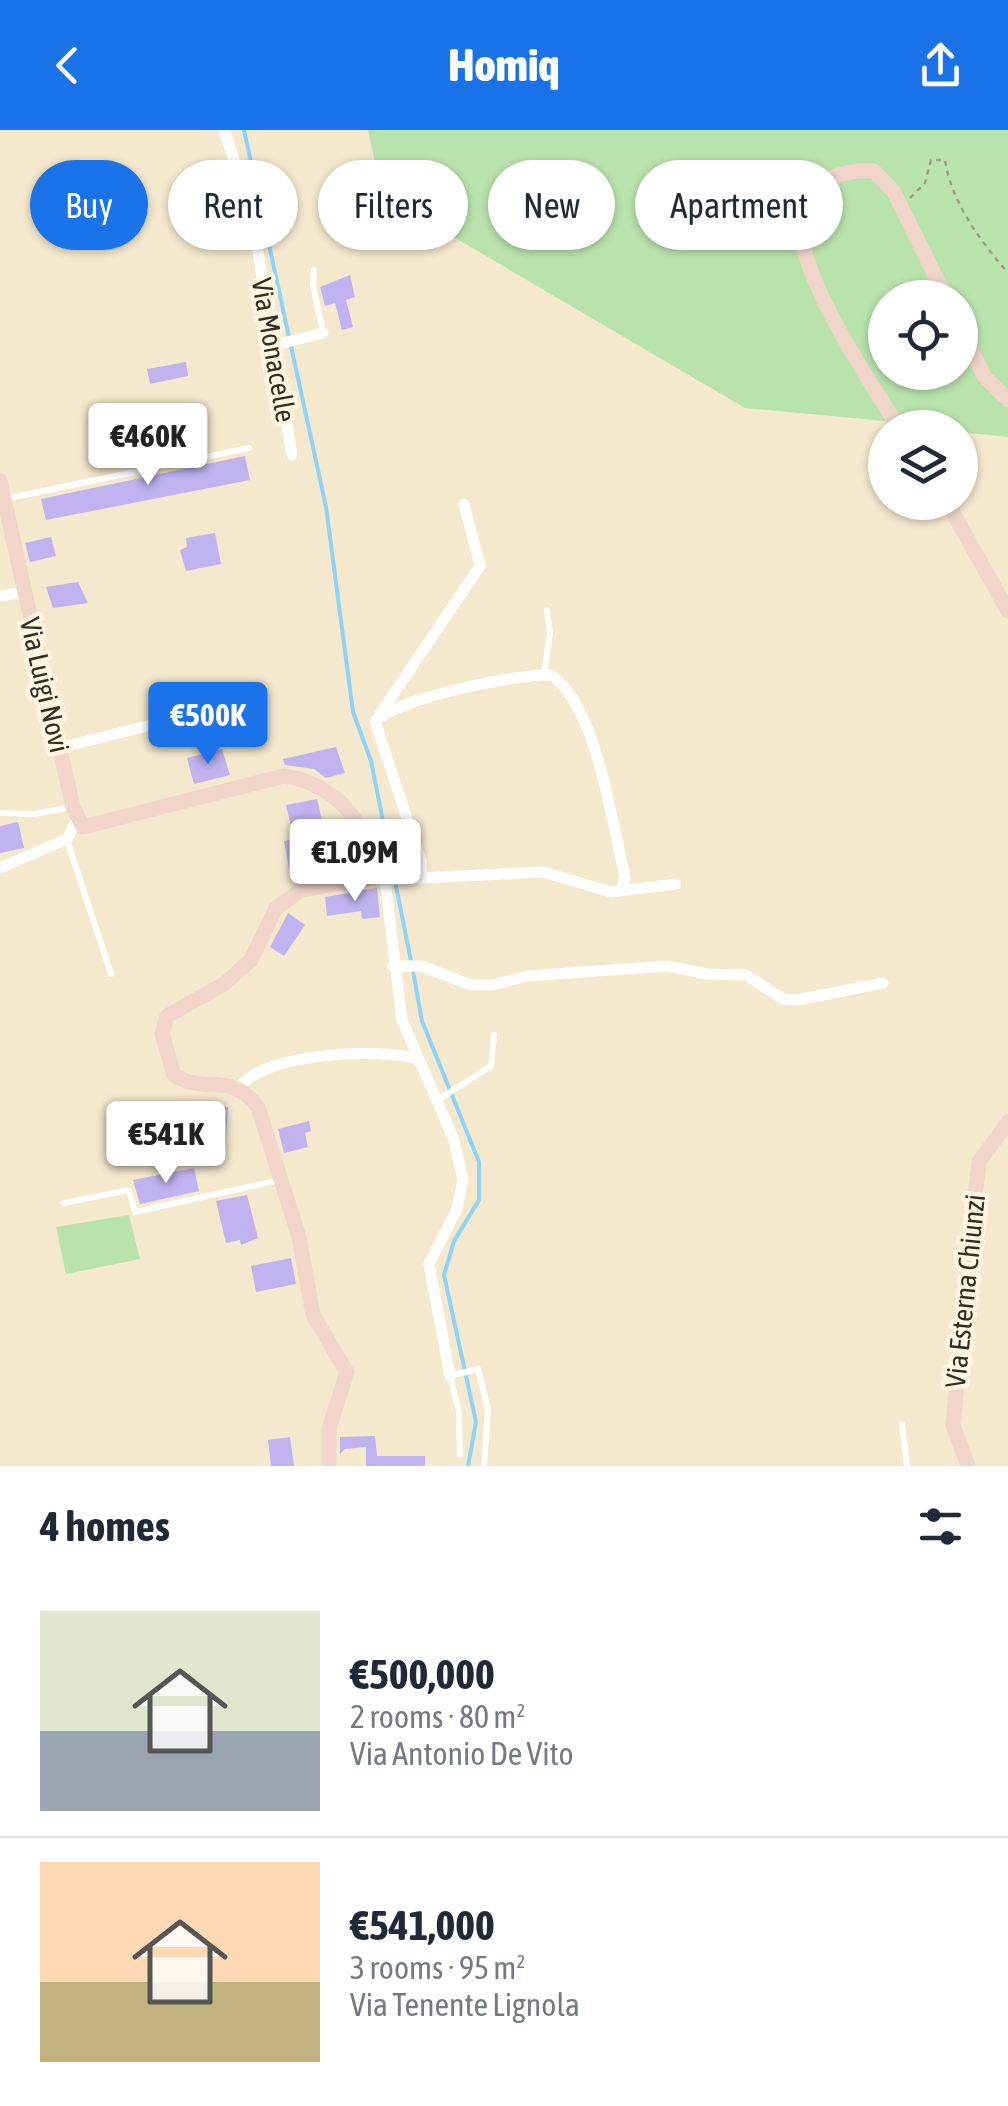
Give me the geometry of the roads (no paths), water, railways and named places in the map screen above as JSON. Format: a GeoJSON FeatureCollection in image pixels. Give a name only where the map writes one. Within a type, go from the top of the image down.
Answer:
{"type":"FeatureCollection","features":[{"type":"Feature","properties":{"kind":"main road"},"geometry":{"type":"LineString","coordinates":[[868,378],[801,248],[797,214],[812,188],[856,170],[874,171],[884,179],[905,214],[937,280]]}},
{"type":"Feature","properties":{"kind":"main road"},"geometry":{"type":"LineString","coordinates":[[978,364],[984,376],[1008,400]]}},
{"type":"Feature","properties":{"kind":"main road","name":"Via Luigi Novi"},"geometry":{"type":"LineString","coordinates":[[0,481],[78,817]]}},
{"type":"Feature","properties":{"kind":"main road"},"geometry":{"type":"LineString","coordinates":[[957,520],[1008,612]]}},
{"type":"Feature","properties":{"kind":"main road"},"geometry":{"type":"LineString","coordinates":[[78,817],[97,827],[284,776],[308,779],[349,811],[366,833],[378,879],[301,890],[276,908],[251,960],[224,984],[167,1016],[162,1034],[174,1076],[188,1082],[228,1083],[258,1107],[299,1238],[314,1315],[346,1372],[329,1430],[329,1466]]}},
{"type":"Feature","properties":{"kind":"main road","name":"Via Esterna Chiunzi"},"geometry":{"type":"LineString","coordinates":[[968,1466],[952,1425],[970,1238],[979,1162],[1008,1122]]}},
{"type":"Feature","properties":{"kind":"street","name":"Via Monacelle"},"geometry":{"type":"LineString","coordinates":[[224,130],[251,210],[292,455]]}},
{"type":"Feature","properties":{"kind":"street"},"geometry":{"type":"LineString","coordinates":[[275,345],[323,333]]}},
{"type":"Feature","properties":{"kind":"street"},"geometry":{"type":"LineString","coordinates":[[378,718],[480,566],[464,504]]}},
{"type":"Feature","properties":{"kind":"street"},"geometry":{"type":"LineString","coordinates":[[0,596],[24,592]]}},
{"type":"Feature","properties":{"kind":"street"},"geometry":{"type":"LineString","coordinates":[[378,718],[492,684],[544,675],[564,684],[590,737],[625,877],[621,891]]}},
{"type":"Feature","properties":{"kind":"street"},"geometry":{"type":"LineString","coordinates":[[378,718],[422,877]]}},
{"type":"Feature","properties":{"kind":"street"},"geometry":{"type":"LineString","coordinates":[[59,748],[171,720]]}},
{"type":"Feature","properties":{"kind":"street"},"geometry":{"type":"LineString","coordinates":[[0,868],[67,839],[78,817]]}},
{"type":"Feature","properties":{"kind":"street"},"geometry":{"type":"LineString","coordinates":[[450,1376],[429,1264],[458,1210],[463,1180],[442,1097],[402,1020],[378,879],[542,872],[621,891],[676,884]]}},
{"type":"Feature","properties":{"kind":"street"},"geometry":{"type":"LineString","coordinates":[[393,966],[421,966],[459,982],[493,984],[527,976],[667,966],[708,974],[746,975],[783,999],[796,1000],[884,983]]}},
{"type":"Feature","properties":{"kind":"street"},"geometry":{"type":"LineString","coordinates":[[239,1088],[248,1074],[276,1064],[390,1051],[420,1058]]}},
{"type":"Feature","properties":{"kind":"lane"},"geometry":{"type":"LineString","coordinates":[[314,270],[312,285],[323,333]]}},
{"type":"Feature","properties":{"kind":"lane"},"geometry":{"type":"LineString","coordinates":[[4,499],[248,448]]}},
{"type":"Feature","properties":{"kind":"lane"},"geometry":{"type":"LineString","coordinates":[[544,675],[550,634],[547,610]]}},
{"type":"Feature","properties":{"kind":"lane"},"geometry":{"type":"LineString","coordinates":[[0,813],[78,817]]}},
{"type":"Feature","properties":{"kind":"lane"},"geometry":{"type":"LineString","coordinates":[[67,839],[112,974]]}},
{"type":"Feature","properties":{"kind":"lane"},"geometry":{"type":"LineString","coordinates":[[442,1097],[490,1066],[494,1035]]}},
{"type":"Feature","properties":{"kind":"lane"},"geometry":{"type":"LineString","coordinates":[[64,1203],[129,1190],[135,1212],[281,1180]]}},
{"type":"Feature","properties":{"kind":"lane"},"geometry":{"type":"LineString","coordinates":[[460,1456],[458,1412],[450,1376],[478,1369],[488,1410],[484,1466]]}},
{"type":"Feature","properties":{"kind":"lane"},"geometry":{"type":"LineString","coordinates":[[902,1424],[907,1466]]}},
{"type":"Feature","properties":{"kind":"waterway"},"geometry":{"type":"LineString","coordinates":[[244,130],[326,507],[353,712],[371,761],[411,961]]}},
{"type":"Feature","properties":{"kind":"waterway"},"geometry":{"type":"LineString","coordinates":[[413,971],[422,1021],[479,1162],[479,1200],[454,1241],[444,1275],[476,1422],[468,1466]]}}]}
